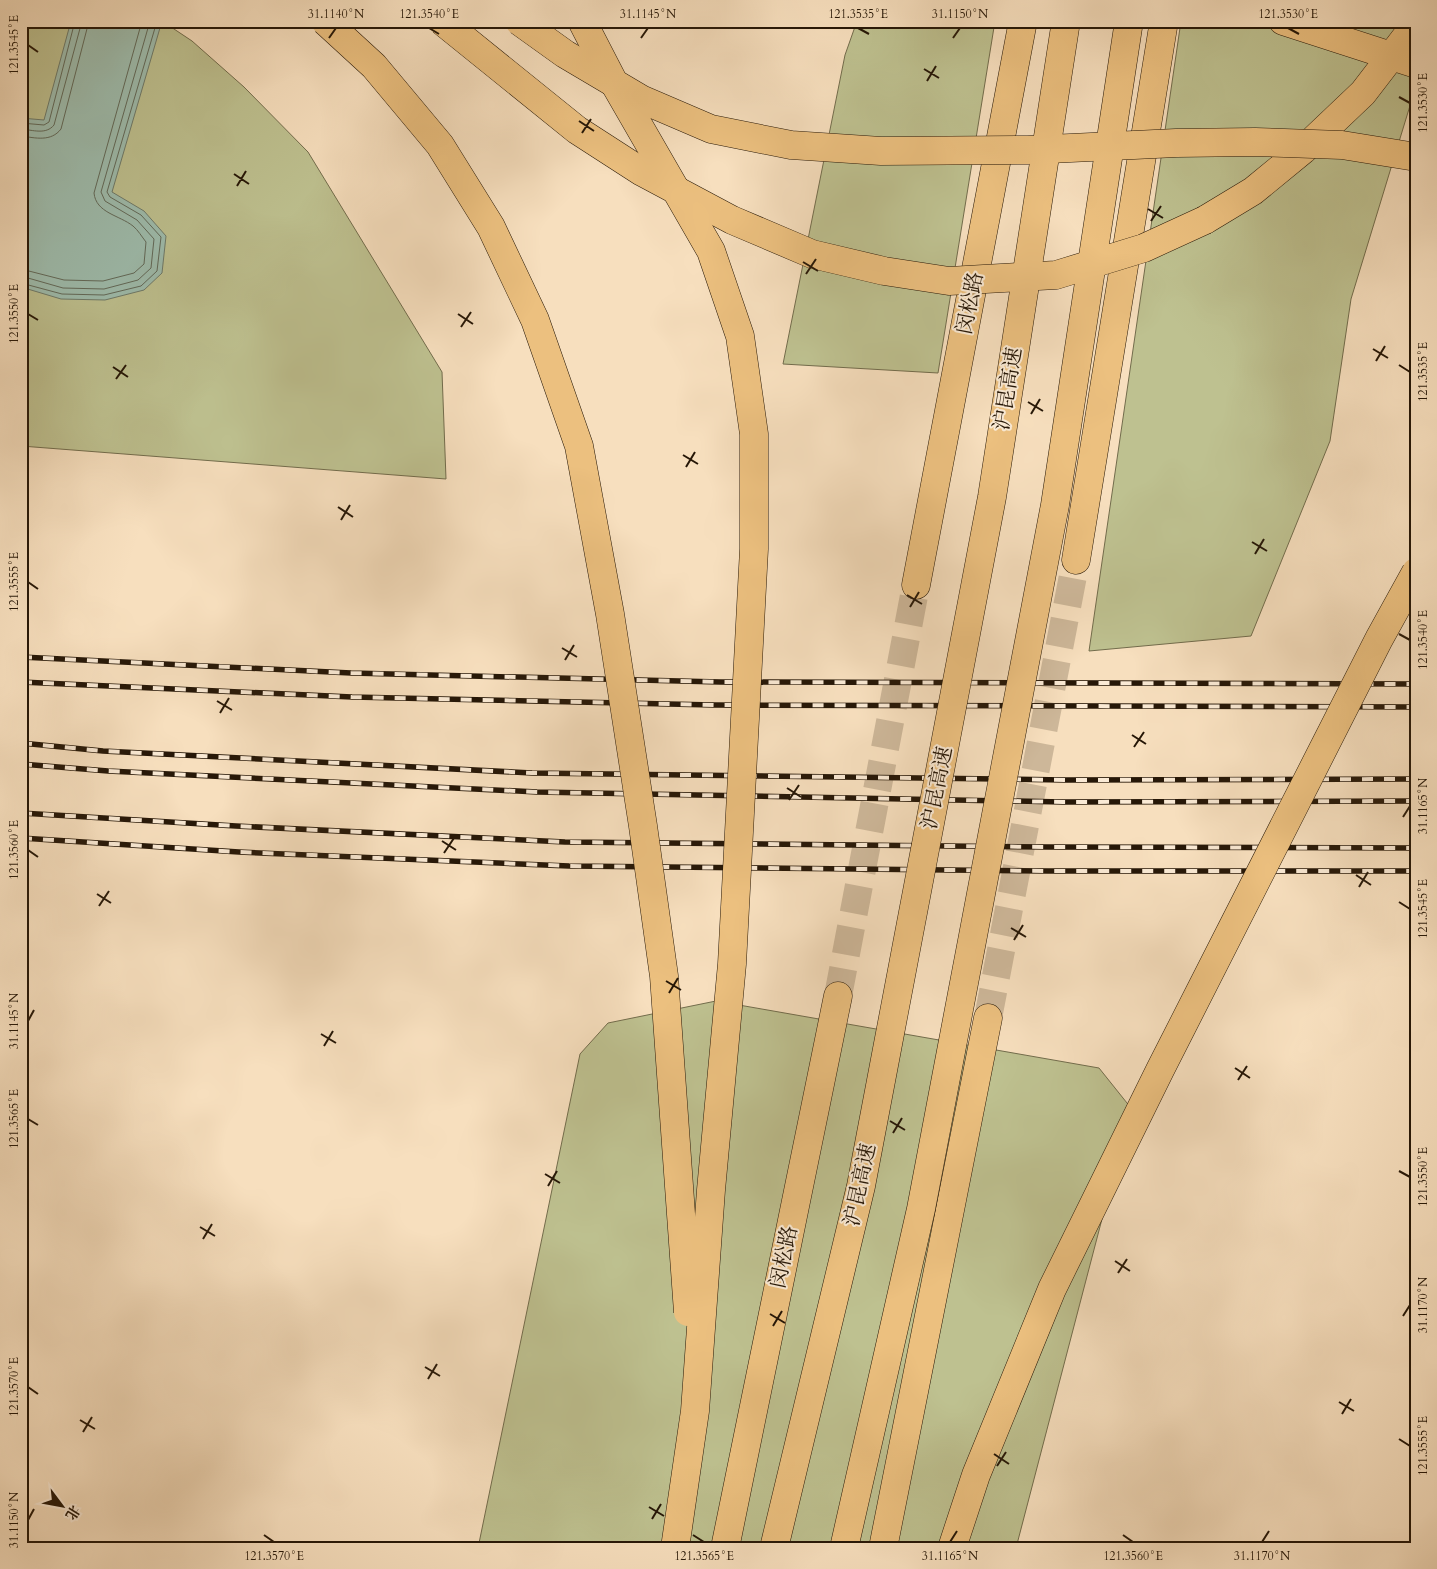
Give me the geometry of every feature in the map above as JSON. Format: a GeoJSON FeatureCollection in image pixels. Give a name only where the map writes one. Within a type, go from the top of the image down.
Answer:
{"type":"FeatureCollection","features":[{"type":"Feature","properties":{"kind":"main road"},"geometry":{"type":"LineString","coordinates":[[325,21],[374,66],[440,145],[491,227],[535,320],[578,446],[610,614],[644,826],[664,976],[695,1411]]}},
{"type":"Feature","properties":{"kind":"main road"},"geometry":{"type":"LineString","coordinates":[[442,21],[577,130],[642,172],[732,220],[812,254],[884,271],[949,281],[1056,275],[1144,248],[1205,220],[1253,191],[1302,150],[1362,94],[1416,24]]}},
{"type":"Feature","properties":{"kind":"main road"},"geometry":{"type":"LineString","coordinates":[[519,21],[565,54],[641,99],[711,129],[791,145],[911,151],[1028,150],[1176,143],[1256,142],[1342,146],[1416,157]]}},
{"type":"Feature","properties":{"kind":"main road"},"geometry":{"type":"LineString","coordinates":[[582,21],[613,82],[711,251],[740,336],[754,434],[754,549],[732,964],[711,1190],[695,1411],[675,1548]]}},
{"type":"Feature","properties":{"kind":"main road","name":"闵松路"},"geometry":{"type":"LineString","coordinates":[[916,585],[1023,21]]}},
{"type":"Feature","properties":{"kind":"main road","name":"沪昆高速"},"geometry":{"type":"LineString","coordinates":[[774,1548],[867,1156],[992,497],[1066,21]]}},
{"type":"Feature","properties":{"kind":"main road"},"geometry":{"type":"LineString","coordinates":[[844,1548],[921,1209],[1054,506],[1129,21]]}},
{"type":"Feature","properties":{"kind":"main road"},"geometry":{"type":"LineString","coordinates":[[1076,560],[1164,21]]}},
{"type":"Feature","properties":{"kind":"main road"},"geometry":{"type":"LineString","coordinates":[[1284,21],[1416,64]]}},
{"type":"Feature","properties":{"kind":"main road"},"geometry":{"type":"LineString","coordinates":[[952,1548],[976,1476],[1052,1289],[1178,1035],[1379,639],[1416,572]]}},
{"type":"Feature","properties":{"kind":"main road","name":"闵松路"},"geometry":{"type":"LineString","coordinates":[[725,1548],[838,996]]}},
{"type":"Feature","properties":{"kind":"main road"},"geometry":{"type":"LineString","coordinates":[[883,1548],[988,1018]]}},
{"type":"Feature","properties":{"kind":"green space"},"geometry":{"type":"Polygon","coordinates":[[[21,21],[162,21],[192,41],[244,87],[308,152],[442,372],[446,479],[21,446],[21,21]]]}},
{"type":"Feature","properties":{"kind":"green space"},"geometry":{"type":"Polygon","coordinates":[[[857,21],[995,21],[938,373],[783,364],[845,55],[857,21]]]}},
{"type":"Feature","properties":{"kind":"green space"},"geometry":{"type":"Polygon","coordinates":[[[1181,21],[1416,21],[1416,86],[1351,299],[1330,441],[1251,636],[1089,651],[1181,21]]]}},
{"type":"Feature","properties":{"kind":"green space"},"geometry":{"type":"Polygon","coordinates":[[[716,1001],[1099,1068],[1131,1108],[1016,1548],[478,1548],[580,1054],[608,1023],[716,1001]]]}},
{"type":"Feature","properties":{"kind":"water"},"geometry":{"type":"Polygon","coordinates":[[[71,21],[162,21],[112,192],[144,211],[166,236],[162,273],[144,290],[105,300],[61,299],[21,287],[21,118],[44,120],[71,21]]]}},
{"type":"Feature","properties":{"kind":"tunnel"},"geometry":{"type":"LineString","coordinates":[[988,1018],[1076,560]]}},
{"type":"Feature","properties":{"kind":"tunnel"},"geometry":{"type":"LineString","coordinates":[[838,996],[916,585]]}},
{"type":"Feature","properties":{"kind":"railway"},"geometry":{"type":"LineString","coordinates":[[21,657],[351,673],[720,682],[1416,684]]}},
{"type":"Feature","properties":{"kind":"railway"},"geometry":{"type":"LineString","coordinates":[[21,682],[352,697],[714,705],[1416,707]]}},
{"type":"Feature","properties":{"kind":"railway"},"geometry":{"type":"LineString","coordinates":[[21,743],[103,751],[532,773],[1066,780],[1416,779]]}},
{"type":"Feature","properties":{"kind":"railway"},"geometry":{"type":"LineString","coordinates":[[21,764],[108,771],[537,792],[1063,802],[1416,801]]}},
{"type":"Feature","properties":{"kind":"railway"},"geometry":{"type":"LineString","coordinates":[[21,813],[236,826],[565,842],[1049,847],[1416,848]]}},
{"type":"Feature","properties":{"kind":"railway"},"geometry":{"type":"LineString","coordinates":[[21,838],[239,852],[569,866],[1048,871],[1416,871]]}}]}
